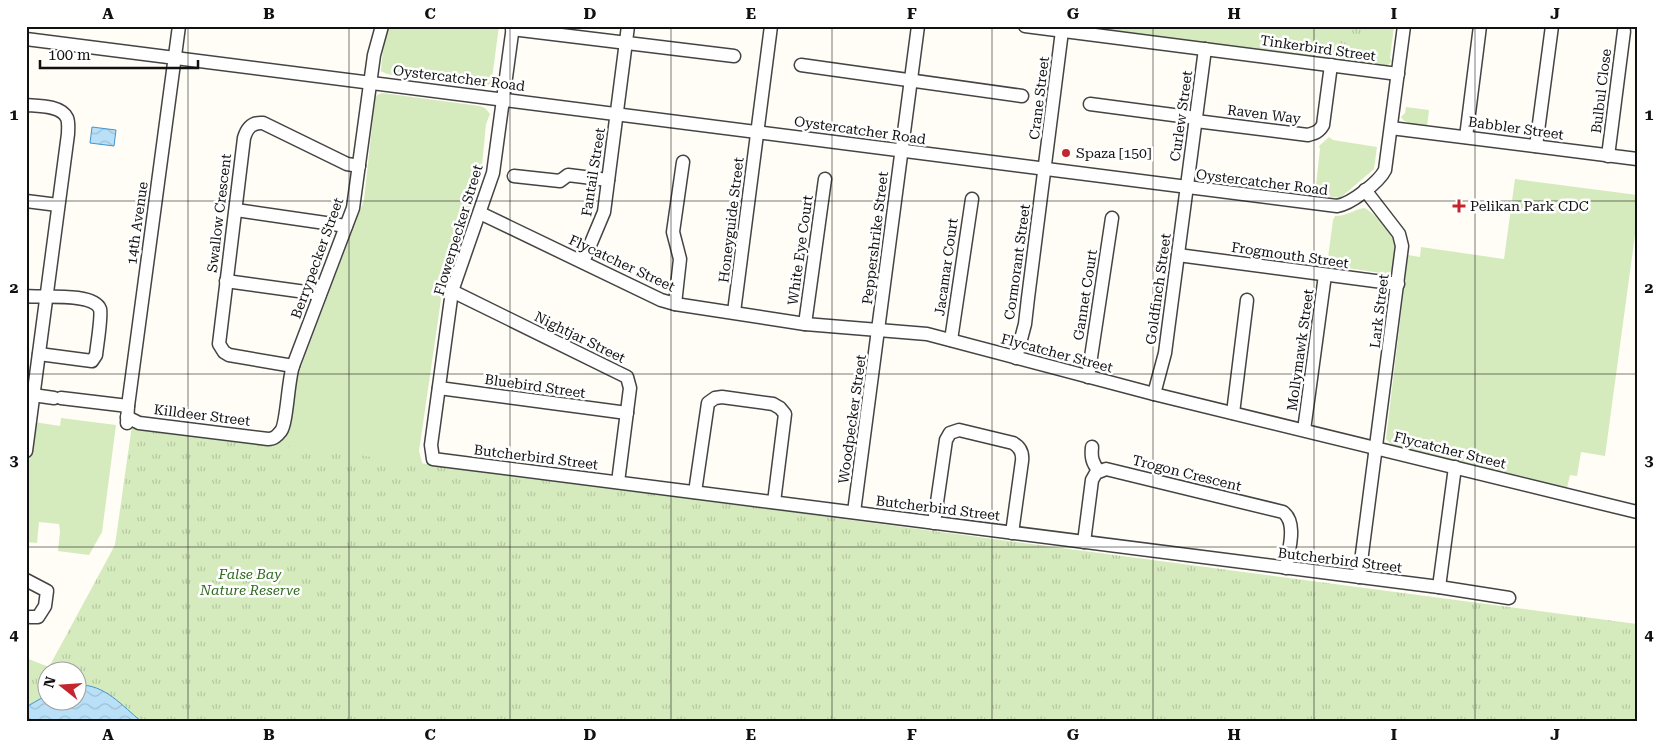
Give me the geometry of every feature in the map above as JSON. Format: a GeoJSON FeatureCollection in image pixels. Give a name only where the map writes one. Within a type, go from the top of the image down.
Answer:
{"type":"FeatureCollection","features":[{"type":"Feature","properties":{"kind":"street","name":"14th Avenue"},"geometry":{"type":"LineString","coordinates":[[127,415],[179,26]]}},
{"type":"Feature","properties":{"kind":"street","name":"Berrypecker Street"},"geometry":{"type":"LineString","coordinates":[[274,438],[282,430],[289,378],[293,366],[354,208],[376,43],[382,26]]}},
{"type":"Feature","properties":{"kind":"street","name":"Fantail Street"},"geometry":{"type":"LineString","coordinates":[[583,262],[604,212],[628,26]]}},
{"type":"Feature","properties":{"kind":"street","name":"Honeyguide Street"},"geometry":{"type":"LineString","coordinates":[[734,312],[771,26]]}},
{"type":"Feature","properties":{"kind":"street","name":"Peppershrike Street"},"geometry":{"type":"LineString","coordinates":[[879,329],[918,26]]}},
{"type":"Feature","properties":{"kind":"street","name":"Tinkerbird Street"},"geometry":{"type":"LineString","coordinates":[[1026,26],[1398,74]]}},
{"type":"Feature","properties":{"kind":"street","name":"Oystercatcher Road"},"geometry":{"type":"LineString","coordinates":[[26,39],[1338,206],[1350,202],[1383,174],[1385,170],[1404,26]]}},
{"type":"Feature","properties":{"kind":"street"},"geometry":{"type":"LineString","coordinates":[[1466,137],[1480,26]]}},
{"type":"Feature","properties":{"kind":"street"},"geometry":{"type":"LineString","coordinates":[[1536,146],[1552,26]]}},
{"type":"Feature","properties":{"kind":"street"},"geometry":{"type":"LineString","coordinates":[[512,28],[734,56]]}},
{"type":"Feature","properties":{"kind":"street","name":"Flowerpecker Street"},"geometry":{"type":"LineString","coordinates":[[433,459],[432,444],[452,291],[493,173],[512,28]]}},
{"type":"Feature","properties":{"kind":"street","name":"Crane Street"},"geometry":{"type":"LineString","coordinates":[[1045,169],[1062,31]]}},
{"type":"Feature","properties":{"kind":"street","name":"Bulbul Close"},"geometry":{"type":"LineString","coordinates":[[1608,156],[1624,31]]}},
{"type":"Feature","properties":{"kind":"street","name":"Curlew Street"},"geometry":{"type":"LineString","coordinates":[[1187,187],[1205,49]]}},
{"type":"Feature","properties":{"kind":"street"},"geometry":{"type":"LineString","coordinates":[[802,65],[1022,96]]}},
{"type":"Feature","properties":{"kind":"street","name":"Raven Way"},"geometry":{"type":"LineString","coordinates":[[1196,119],[1308,135],[1316,133],[1323,125],[1331,65]]}},
{"type":"Feature","properties":{"kind":"street"},"geometry":{"type":"LineString","coordinates":[[1090,104],[1196,119]]}},
{"type":"Feature","properties":{"kind":"street"},"geometry":{"type":"LineString","coordinates":[[26,105],[57,110],[64,114],[67,118],[68,134],[39,354],[30,395],[26,451]]}},
{"type":"Feature","properties":{"kind":"street","name":"Swallow Crescent"},"geometry":{"type":"LineString","coordinates":[[293,366],[229,355],[221,348],[218,337],[244,138],[248,128],[254,124],[263,123],[347,164],[359,166]]}},
{"type":"Feature","properties":{"kind":"street","name":"Babbler Street"},"geometry":{"type":"LineString","coordinates":[[1391,128],[1637,159]]}},
{"type":"Feature","properties":{"kind":"street"},"geometry":{"type":"LineString","coordinates":[[675,304],[680,259],[673,232],[683,162]]}},
{"type":"Feature","properties":{"kind":"street","name":"Cormorant Street"},"geometry":{"type":"LineString","coordinates":[[1016,358],[1024,324],[1045,169]]}},
{"type":"Feature","properties":{"kind":"street"},"geometry":{"type":"LineString","coordinates":[[514,176],[560,181],[568,175],[608,180]]}},
{"type":"Feature","properties":{"kind":"street","name":"White Eye Court"},"geometry":{"type":"LineString","coordinates":[[805,324],[825,179]]}},
{"type":"Feature","properties":{"kind":"street","name":"Goldfinch Street"},"geometry":{"type":"LineString","coordinates":[[1154,394],[1165,353],[1187,187]]}},
{"type":"Feature","properties":{"kind":"street","name":"Lark Street"},"geometry":{"type":"LineString","coordinates":[[1359,577],[1398,284],[1401,240],[1399,234],[1365,190]]}},
{"type":"Feature","properties":{"kind":"street","name":"Jacamar Court"},"geometry":{"type":"LineString","coordinates":[[951,340],[972,198]]}},
{"type":"Feature","properties":{"kind":"street"},"geometry":{"type":"LineString","coordinates":[[26,201],[58,205]]}},
{"type":"Feature","properties":{"kind":"street"},"geometry":{"type":"LineString","coordinates":[[236,210],[346,226]]}},
{"type":"Feature","properties":{"kind":"street","name":"Flycatcher Street"},"geometry":{"type":"LineString","coordinates":[[480,213],[661,300],[675,304],[805,324],[927,334],[1154,394],[1455,467],[1636,508]]}},
{"type":"Feature","properties":{"kind":"street","name":"Gannet Court"},"geometry":{"type":"LineString","coordinates":[[1088,377],[1112,218]]}},
{"type":"Feature","properties":{"kind":"street","name":"Frogmouth Street"},"geometry":{"type":"LineString","coordinates":[[1178,255],[1398,284]]}},
{"type":"Feature","properties":{"kind":"street","name":"Mollymawk Street"},"geometry":{"type":"LineString","coordinates":[[1304,430],[1325,275]]}},
{"type":"Feature","properties":{"kind":"street"},"geometry":{"type":"LineString","coordinates":[[226,281],[320,294]]}},
{"type":"Feature","properties":{"kind":"street","name":"Nightjar Street"},"geometry":{"type":"LineString","coordinates":[[452,291],[626,377],[630,388],[618,482]]}},
{"type":"Feature","properties":{"kind":"street"},"geometry":{"type":"LineString","coordinates":[[26,296],[87,300],[96,304],[100,311],[94,359],[90,361],[39,354]]}},
{"type":"Feature","properties":{"kind":"street"},"geometry":{"type":"LineString","coordinates":[[1234,413],[1248,300]]}},
{"type":"Feature","properties":{"kind":"street","name":"Woodpecker Street"},"geometry":{"type":"LineString","coordinates":[[854,512],[879,329]]}},
{"type":"Feature","properties":{"kind":"street","name":"Bluebird Street"},"geometry":{"type":"LineString","coordinates":[[439,388],[627,413]]}},
{"type":"Feature","properties":{"kind":"street","name":"Killdeer Street"},"geometry":{"type":"LineString","coordinates":[[30,395],[57,398],[127,415],[139,422],[268,439],[274,438]]}},
{"type":"Feature","properties":{"kind":"street"},"geometry":{"type":"LineString","coordinates":[[695,492],[708,403],[713,399],[722,397],[773,404],[785,414],[774,502]]}},
{"type":"Feature","properties":{"kind":"street"},"geometry":{"type":"LineString","coordinates":[[934,523],[946,440],[950,433],[959,430],[1013,443],[1017,445],[1021,452],[1022,461],[1012,533]]}},
{"type":"Feature","properties":{"kind":"street"},"geometry":{"type":"LineString","coordinates":[[1084,542],[1092,480],[1099,471],[1091,458],[1092,447]]}},
{"type":"Feature","properties":{"kind":"street","name":"Butcherbird Street"},"geometry":{"type":"LineString","coordinates":[[433,459],[1439,587],[1509,598]]}},
{"type":"Feature","properties":{"kind":"street"},"geometry":{"type":"LineString","coordinates":[[1439,587],[1455,467]]}},
{"type":"Feature","properties":{"kind":"street","name":"Trogon Crescent"},"geometry":{"type":"LineString","coordinates":[[1099,471],[1111,469],[1283,512],[1288,516],[1291,527],[1286,568]]}},
{"type":"Feature","properties":{"kind":"street"},"geometry":{"type":"LineString","coordinates":[[26,580],[49,587],[44,606],[38,617],[30,617]]}},
{"type":"Feature","properties":{"kind":"green space"},"geometry":{"type":"Polygon","coordinates":[[[390,26],[499,26],[492,78],[494,81],[485,86],[387,74],[381,71],[386,37],[390,26]]]}},
{"type":"Feature","properties":{"kind":"green space"},"geometry":{"type":"Polygon","coordinates":[[[1077,26],[1394,26],[1390,58],[1392,61],[1388,65],[1383,66],[1077,26]]]}},
{"type":"Feature","properties":{"kind":"green space"},"geometry":{"type":"Polygon","coordinates":[[[1342,26],[1372,26],[1357,41],[1347,47],[1338,49],[1342,26]]]}},
{"type":"Feature","properties":{"kind":"green space"},"geometry":{"type":"Polygon","coordinates":[[[382,93],[480,106],[485,108],[490,114],[486,124],[481,176],[444,279],[419,451],[423,466],[273,444],[287,433],[296,380],[364,200],[375,99],[377,95],[382,93]]]}},
{"type":"Feature","properties":{"kind":"green space"},"geometry":{"type":"Polygon","coordinates":[[[1406,107],[1429,110],[1427,127],[1409,125],[1408,122],[1404,121],[1401,117],[1405,113],[1406,107]]]}},
{"type":"Feature","properties":{"kind":"green space"},"geometry":{"type":"Polygon","coordinates":[[[1329,137],[1333,140],[1377,147],[1374,169],[1340,198],[1315,194],[1319,146],[1329,137]]]}},
{"type":"Feature","properties":{"kind":"green space"},"geometry":{"type":"Polygon","coordinates":[[[1515,179],[1637,195],[1637,220],[1605,456],[1581,452],[1577,476],[1570,475],[1567,488],[1392,445],[1386,439],[1408,255],[1420,257],[1421,247],[1504,259],[1515,179]]]}},
{"type":"Feature","properties":{"kind":"green space"},"geometry":{"type":"Polygon","coordinates":[[[1364,208],[1382,223],[1395,244],[1394,268],[1388,274],[1327,265],[1335,216],[1364,208]]]}},
{"type":"Feature","properties":{"kind":"green space"},"geometry":{"type":"Polygon","coordinates":[[[61,418],[116,425],[102,532],[89,555],[58,551],[59,524],[39,522],[37,543],[26,542],[26,484],[34,422],[60,426],[61,418]]]}},
{"type":"Feature","properties":{"kind":"green space","name":"False Bay Nature Reserve"},"geometry":{"type":"Polygon","coordinates":[[[132,425],[1637,624],[1637,722],[26,722],[26,658],[38,663],[38,710],[88,710],[88,660],[53,660],[115,545],[132,425]]]}},
{"type":"Feature","properties":{"kind":"water"},"geometry":{"type":"Polygon","coordinates":[[[92,127],[116,130],[114,146],[90,143],[92,127]]]}},
{"type":"Feature","properties":{"kind":"water"},"geometry":{"type":"Polygon","coordinates":[[[88,686],[97,688],[113,697],[142,722],[26,722],[26,707],[38,700],[38,710],[88,710],[88,686]]]}},
{"type":"Feature","properties":{"kind":"place","name":"Spaza [150]"},"geometry":{"type":"Point","coordinates":[1066,153]}},
{"type":"Feature","properties":{"kind":"place","name":"Pelikan Park CDC"},"geometry":{"type":"Point","coordinates":[1459,206]}}]}
